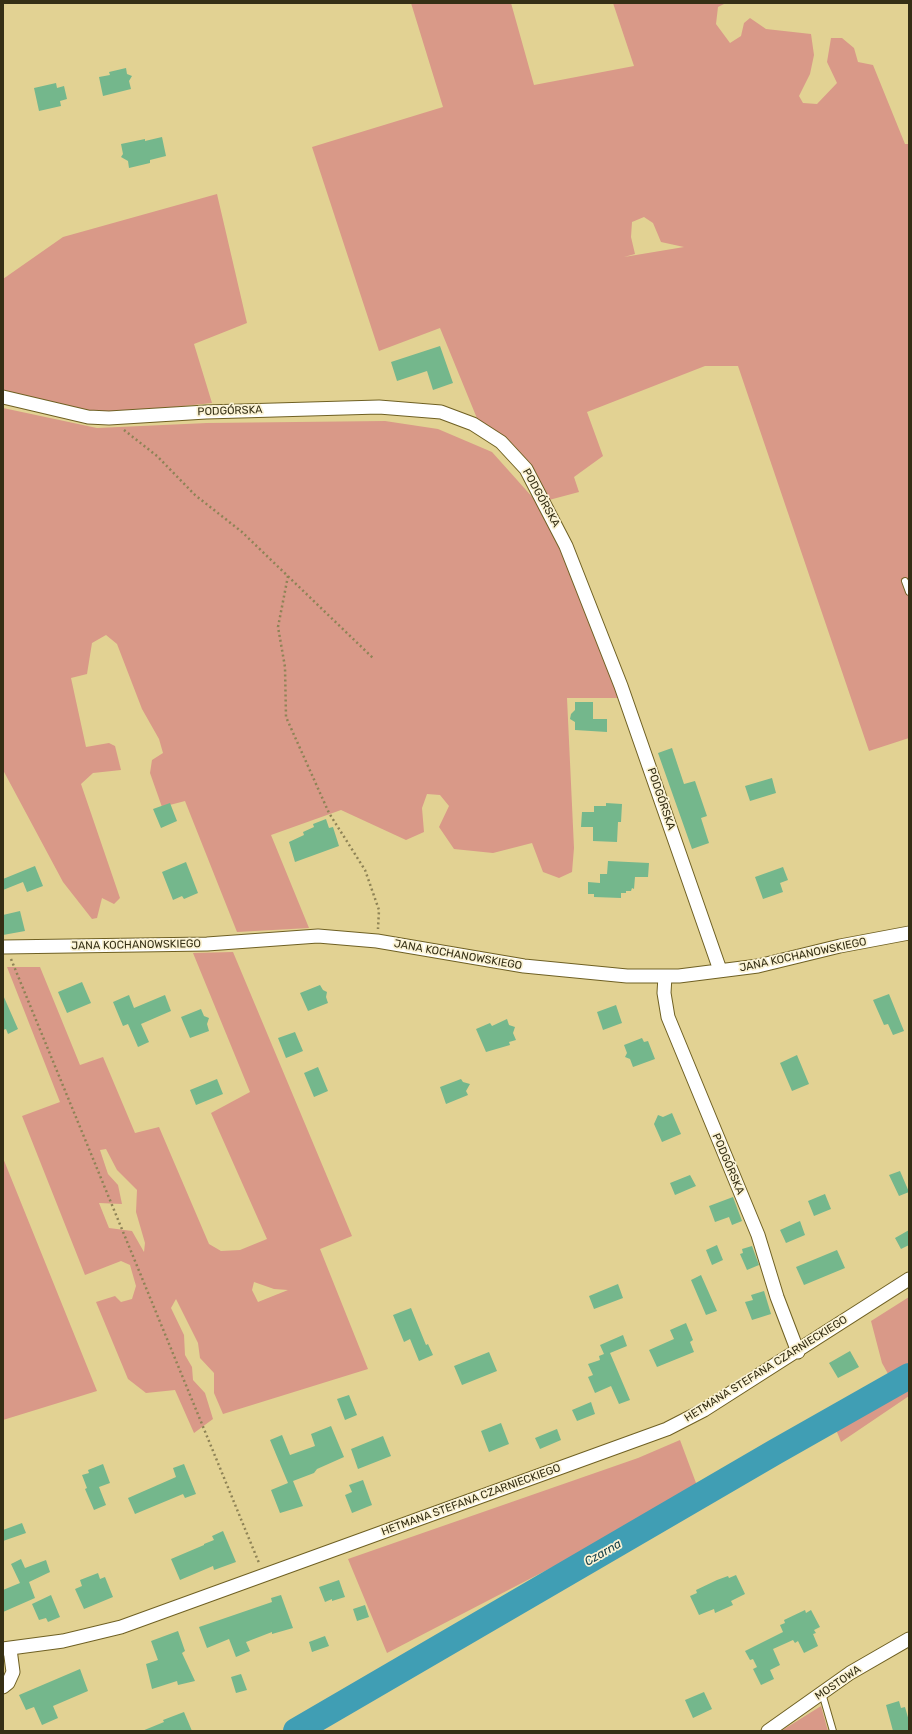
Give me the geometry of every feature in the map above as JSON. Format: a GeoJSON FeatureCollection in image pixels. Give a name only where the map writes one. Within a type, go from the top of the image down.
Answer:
{"type":"FeatureCollection","features":[{"type":"Feature","properties":{"kind":"street","name":"PODGÓRSKA"},"geometry":{"type":"LineString","coordinates":[[3,396],[88,417],[109,418],[206,412],[379,407],[441,412],[473,424],[501,442],[526,469],[569,552],[621,686],[720,970]]}},
{"type":"Feature","properties":{"kind":"street","name":"JANA KOCHANOWSKIEGO"},"geometry":{"type":"LineString","coordinates":[[5,947],[207,944],[318,936],[377,941],[524,966],[627,976],[665,976],[758,966],[840,946],[909,933]]}},
{"type":"Feature","properties":{"kind":"street","name":"PODGÓRSKA"},"geometry":{"type":"LineString","coordinates":[[665,976],[664,993],[668,1017],[684,1060],[758,1235],[777,1297],[798,1352]]}},
{"type":"Feature","properties":{"kind":"street","name":"HETMANA STEFANA CZARNIECKIEGO"},"geometry":{"type":"LineString","coordinates":[[7,1649],[63,1641],[121,1627],[667,1429],[704,1410],[798,1352],[909,1279]]}},
{"type":"Feature","properties":{"kind":"street","name":"MOSTOWA"},"geometry":{"type":"LineString","coordinates":[[768,1731],[850,1673],[909,1639]]}},
{"type":"Feature","properties":{"kind":"street"},"geometry":{"type":"LineString","coordinates":[[3,1687],[8,1683],[13,1672],[7,1649]]}},
{"type":"Feature","properties":{"kind":"lane"},"geometry":{"type":"LineString","coordinates":[[905,581],[909,592]]}},
{"type":"Feature","properties":{"kind":"lane"},"geometry":{"type":"LineString","coordinates":[[822,1693],[834,1731]]}},
{"type":"Feature","properties":{"kind":"path"},"geometry":{"type":"LineString","coordinates":[[109,418],[157,456],[195,495],[242,532],[374,659]]}},
{"type":"Feature","properties":{"kind":"path"},"geometry":{"type":"LineString","coordinates":[[288,576],[278,627],[285,667],[286,717],[329,813],[365,870],[379,910],[377,941]]}},
{"type":"Feature","properties":{"kind":"path"},"geometry":{"type":"LineString","coordinates":[[5,947],[264,1575]]}},
{"type":"Feature","properties":{"kind":"shaded area"},"geometry":{"type":"Polygon","coordinates":[[[411,3],[511,3],[534,85],[634,66],[613,3],[726,3],[718,7],[716,24],[730,43],[741,36],[744,23],[750,18],[766,29],[811,34],[814,55],[810,74],[799,96],[803,103],[817,104],[837,83],[827,62],[831,38],[842,38],[854,48],[858,62],[873,65],[905,144],[909,144],[909,738],[869,751],[738,366],[705,366],[587,412],[603,456],[574,477],[579,492],[549,500],[483,433],[440,328],[379,351],[312,147],[443,107],[411,3]],[[644,217],[632,222],[631,237],[635,254],[624,257],[684,247],[661,242],[653,223],[644,217]]]}},
{"type":"Feature","properties":{"kind":"shaded area"},"geometry":{"type":"Polygon","coordinates":[[[217,194],[247,323],[194,344],[212,403],[128,412],[98,418],[3,396],[3,279],[63,237],[217,194]]]}},
{"type":"Feature","properties":{"kind":"shaded area"},"geometry":{"type":"Polygon","coordinates":[[[3,408],[97,428],[207,423],[385,421],[438,429],[492,452],[543,509],[621,698],[567,698],[574,848],[572,872],[559,878],[543,872],[532,843],[493,853],[454,849],[439,827],[449,806],[440,795],[427,794],[422,808],[424,832],[406,840],[341,810],[271,835],[309,928],[237,932],[185,801],[162,807],[150,773],[152,760],[163,753],[159,739],[142,709],[117,644],[106,635],[92,643],[87,674],[71,678],[86,747],[109,743],[115,746],[121,770],[93,773],[81,784],[120,898],[114,904],[102,898],[97,918],[92,919],[63,882],[3,770],[3,408]]]}},
{"type":"Feature","properties":{"kind":"shaded area"},"geometry":{"type":"Polygon","coordinates":[[[233,952],[352,1236],[320,1249],[368,1369],[223,1414],[214,1393],[214,1373],[200,1358],[198,1343],[176,1299],[171,1308],[184,1335],[185,1355],[192,1367],[193,1380],[205,1393],[213,1419],[194,1433],[175,1390],[146,1393],[128,1379],[96,1302],[115,1296],[121,1302],[132,1299],[136,1286],[130,1265],[121,1261],[85,1275],[22,1116],[60,1102],[7,967],[40,967],[80,1065],[103,1057],[135,1133],[159,1127],[209,1244],[221,1251],[240,1250],[267,1239],[211,1113],[250,1092],[193,953],[233,952]],[[106,1149],[100,1150],[108,1174],[118,1185],[122,1204],[99,1203],[109,1228],[132,1231],[144,1252],[145,1243],[136,1212],[137,1190],[117,1170],[106,1149]],[[254,1282],[252,1290],[258,1302],[288,1290],[274,1289],[254,1282]]]}},
{"type":"Feature","properties":{"kind":"shaded area"},"geometry":{"type":"Polygon","coordinates":[[[3,1158],[97,1391],[3,1420],[3,1158]]]}},
{"type":"Feature","properties":{"kind":"shaded area"},"geometry":{"type":"Polygon","coordinates":[[[909,1297],[909,1371],[892,1381],[882,1363],[871,1321],[909,1297]]]}},
{"type":"Feature","properties":{"kind":"shaded area"},"geometry":{"type":"Polygon","coordinates":[[[909,1381],[909,1396],[841,1442],[833,1422],[909,1381]]]}},
{"type":"Feature","properties":{"kind":"shaded area"},"geometry":{"type":"Polygon","coordinates":[[[680,1440],[699,1491],[387,1653],[348,1559],[638,1458],[680,1440]]]}},
{"type":"Feature","properties":{"kind":"shaded area"},"geometry":{"type":"Polygon","coordinates":[[[821,1706],[828,1731],[781,1731],[821,1706]]]}},
{"type":"Feature","properties":{"kind":"building"},"geometry":{"type":"Polygon","coordinates":[[[126,68],[127,74],[132,76],[129,81],[131,89],[103,96],[99,77],[110,75],[109,72],[126,68]]]}},
{"type":"Feature","properties":{"kind":"building"},"geometry":{"type":"Polygon","coordinates":[[[56,83],[57,88],[64,86],[67,99],[60,101],[61,106],[39,111],[34,88],[56,83]]]}},
{"type":"Feature","properties":{"kind":"building"},"geometry":{"type":"Polygon","coordinates":[[[162,137],[166,156],[150,160],[150,163],[129,168],[128,161],[121,157],[123,154],[121,144],[162,137]]]}},
{"type":"Feature","properties":{"kind":"building"},"geometry":{"type":"Polygon","coordinates":[[[440,346],[453,383],[433,390],[427,371],[397,381],[391,362],[440,346]]]}},
{"type":"Feature","properties":{"kind":"building"},"geometry":{"type":"Polygon","coordinates":[[[575,702],[593,702],[593,719],[607,719],[607,732],[575,730],[575,722],[570,719],[571,714],[575,710],[575,702]]]}},
{"type":"Feature","properties":{"kind":"building"},"geometry":{"type":"Polygon","coordinates":[[[672,748],[684,784],[695,781],[707,816],[701,818],[709,843],[692,849],[658,753],[672,748]]]}},
{"type":"Feature","properties":{"kind":"building"},"geometry":{"type":"Polygon","coordinates":[[[772,778],[776,793],[750,801],[745,786],[772,778]]]}},
{"type":"Feature","properties":{"kind":"building"},"geometry":{"type":"Polygon","coordinates":[[[170,803],[177,821],[161,828],[153,809],[170,803]]]}},
{"type":"Feature","properties":{"kind":"building"},"geometry":{"type":"Polygon","coordinates":[[[606,803],[622,804],[621,822],[618,822],[617,842],[593,841],[593,827],[581,827],[582,812],[594,812],[594,806],[606,806],[606,803]]]}},
{"type":"Feature","properties":{"kind":"building"},"geometry":{"type":"Polygon","coordinates":[[[326,819],[329,828],[333,827],[339,846],[295,862],[289,842],[304,835],[303,832],[314,827],[313,824],[326,819]]]}},
{"type":"Feature","properties":{"kind":"building"},"geometry":{"type":"Polygon","coordinates":[[[608,861],[649,863],[648,877],[635,877],[634,889],[632,888],[631,891],[621,893],[621,898],[594,897],[594,894],[588,894],[588,882],[600,883],[600,874],[607,874],[608,861]]]}},
{"type":"Feature","properties":{"kind":"building"},"geometry":{"type":"Polygon","coordinates":[[[186,862],[198,893],[184,899],[182,896],[173,900],[162,872],[186,862]]]}},
{"type":"Feature","properties":{"kind":"building"},"geometry":{"type":"Polygon","coordinates":[[[35,866],[43,886],[27,892],[23,882],[3,890],[3,879],[35,866]]]}},
{"type":"Feature","properties":{"kind":"building"},"geometry":{"type":"Polygon","coordinates":[[[783,867],[788,880],[780,883],[783,892],[763,899],[755,877],[783,867]]]}},
{"type":"Feature","properties":{"kind":"building"},"geometry":{"type":"Polygon","coordinates":[[[20,911],[25,931],[3,935],[3,915],[20,911]]]}},
{"type":"Feature","properties":{"kind":"building"},"geometry":{"type":"Polygon","coordinates":[[[82,982],[91,1003],[67,1013],[58,992],[82,982]]]}},
{"type":"Feature","properties":{"kind":"building"},"geometry":{"type":"Polygon","coordinates":[[[320,985],[323,990],[327,992],[326,997],[328,1003],[308,1011],[300,993],[320,985]]]}},
{"type":"Feature","properties":{"kind":"building"},"geometry":{"type":"Polygon","coordinates":[[[889,994],[904,1031],[893,1035],[888,1024],[884,1025],[873,1000],[889,994]]]}},
{"type":"Feature","properties":{"kind":"building"},"geometry":{"type":"Polygon","coordinates":[[[3,995],[18,1029],[8,1034],[6,1029],[3,1030],[3,995]]]}},
{"type":"Feature","properties":{"kind":"building"},"geometry":{"type":"Polygon","coordinates":[[[129,995],[134,1008],[165,995],[171,1011],[141,1024],[149,1042],[138,1047],[128,1024],[123,1026],[113,1002],[129,995]]]}},
{"type":"Feature","properties":{"kind":"building"},"geometry":{"type":"Polygon","coordinates":[[[616,1005],[622,1023],[603,1030],[597,1012],[616,1005]]]}},
{"type":"Feature","properties":{"kind":"building"},"geometry":{"type":"Polygon","coordinates":[[[201,1009],[204,1016],[209,1018],[207,1024],[209,1031],[190,1038],[181,1017],[201,1009]]]}},
{"type":"Feature","properties":{"kind":"building"},"geometry":{"type":"Polygon","coordinates":[[[507,1019],[509,1025],[515,1027],[513,1033],[516,1040],[509,1042],[510,1045],[486,1052],[476,1029],[490,1023],[492,1026],[507,1019]]]}},
{"type":"Feature","properties":{"kind":"building"},"geometry":{"type":"Polygon","coordinates":[[[295,1032],[303,1051],[286,1058],[278,1038],[295,1032]]]}},
{"type":"Feature","properties":{"kind":"building"},"geometry":{"type":"Polygon","coordinates":[[[642,1038],[644,1042],[648,1041],[655,1059],[633,1067],[630,1059],[625,1057],[627,1053],[624,1045],[642,1038]]]}},
{"type":"Feature","properties":{"kind":"building"},"geometry":{"type":"Polygon","coordinates":[[[797,1055],[809,1084],[792,1091],[780,1063],[797,1055]]]}},
{"type":"Feature","properties":{"kind":"building"},"geometry":{"type":"Polygon","coordinates":[[[318,1067],[328,1091],[314,1097],[304,1073],[318,1067]]]}},
{"type":"Feature","properties":{"kind":"building"},"geometry":{"type":"Polygon","coordinates":[[[217,1079],[223,1094],[196,1105],[190,1090],[217,1079]]]}},
{"type":"Feature","properties":{"kind":"building"},"geometry":{"type":"Polygon","coordinates":[[[461,1079],[463,1082],[470,1084],[466,1091],[468,1095],[446,1104],[440,1087],[461,1079]]]}},
{"type":"Feature","properties":{"kind":"building"},"geometry":{"type":"Polygon","coordinates":[[[672,1113],[681,1134],[662,1142],[654,1124],[658,1115],[663,1117],[672,1113]]]}},
{"type":"Feature","properties":{"kind":"building"},"geometry":{"type":"Polygon","coordinates":[[[900,1171],[909,1192],[899,1196],[889,1175],[900,1171]]]}},
{"type":"Feature","properties":{"kind":"building"},"geometry":{"type":"Polygon","coordinates":[[[690,1175],[696,1186],[675,1195],[670,1183],[690,1175]]]}},
{"type":"Feature","properties":{"kind":"building"},"geometry":{"type":"Polygon","coordinates":[[[825,1194],[831,1209],[814,1216],[808,1201],[825,1194]]]}},
{"type":"Feature","properties":{"kind":"building"},"geometry":{"type":"Polygon","coordinates":[[[733,1197],[742,1221],[732,1225],[729,1217],[715,1222],[709,1206],[733,1197]]]}},
{"type":"Feature","properties":{"kind":"building"},"geometry":{"type":"Polygon","coordinates":[[[800,1221],[805,1235],[786,1243],[780,1230],[800,1221]]]}},
{"type":"Feature","properties":{"kind":"building"},"geometry":{"type":"Polygon","coordinates":[[[909,1230],[909,1245],[901,1249],[895,1238],[909,1230]]]}},
{"type":"Feature","properties":{"kind":"building"},"geometry":{"type":"Polygon","coordinates":[[[717,1245],[723,1260],[712,1265],[706,1250],[717,1245]]]}},
{"type":"Feature","properties":{"kind":"building"},"geometry":{"type":"Polygon","coordinates":[[[752,1246],[759,1265],[747,1270],[740,1254],[743,1253],[742,1249],[752,1246]]]}},
{"type":"Feature","properties":{"kind":"building"},"geometry":{"type":"Polygon","coordinates":[[[837,1250],[845,1268],[804,1285],[796,1267],[837,1250]]]}},
{"type":"Feature","properties":{"kind":"building"},"geometry":{"type":"Polygon","coordinates":[[[701,1275],[717,1311],[706,1315],[691,1280],[701,1275]]]}},
{"type":"Feature","properties":{"kind":"building"},"geometry":{"type":"Polygon","coordinates":[[[618,1284],[623,1298],[594,1309],[589,1296],[618,1284]]]}},
{"type":"Feature","properties":{"kind":"building"},"geometry":{"type":"Polygon","coordinates":[[[764,1291],[771,1314],[752,1320],[745,1302],[753,1300],[751,1295],[764,1291]]]}},
{"type":"Feature","properties":{"kind":"building"},"geometry":{"type":"Polygon","coordinates":[[[411,1308],[426,1345],[428,1344],[433,1355],[419,1361],[410,1339],[404,1342],[393,1315],[411,1308]]]}},
{"type":"Feature","properties":{"kind":"building"},"geometry":{"type":"Polygon","coordinates":[[[686,1323],[693,1340],[690,1342],[694,1352],[657,1367],[649,1350],[674,1339],[670,1330],[686,1323]]]}},
{"type":"Feature","properties":{"kind":"building"},"geometry":{"type":"Polygon","coordinates":[[[623,1335],[627,1346],[610,1353],[630,1400],[619,1404],[611,1386],[595,1393],[588,1377],[593,1375],[588,1364],[600,1360],[599,1356],[604,1354],[600,1345],[623,1335]]]}},
{"type":"Feature","properties":{"kind":"building"},"geometry":{"type":"Polygon","coordinates":[[[850,1351],[859,1367],[838,1378],[829,1363],[850,1351]]]}},
{"type":"Feature","properties":{"kind":"building"},"geometry":{"type":"Polygon","coordinates":[[[489,1352],[497,1371],[462,1385],[454,1366],[489,1352]]]}},
{"type":"Feature","properties":{"kind":"building"},"geometry":{"type":"Polygon","coordinates":[[[349,1395],[357,1415],[345,1420],[337,1399],[349,1395]]]}},
{"type":"Feature","properties":{"kind":"building"},"geometry":{"type":"Polygon","coordinates":[[[591,1402],[595,1414],[577,1421],[572,1410],[591,1402]]]}},
{"type":"Feature","properties":{"kind":"building"},"geometry":{"type":"Polygon","coordinates":[[[501,1423],[509,1444],[489,1452],[481,1431],[501,1423]]]}},
{"type":"Feature","properties":{"kind":"building"},"geometry":{"type":"Polygon","coordinates":[[[331,1426],[344,1457],[317,1469],[314,1473],[293,1481],[303,1506],[280,1513],[271,1490],[288,1483],[270,1440],[282,1435],[290,1455],[315,1446],[311,1434],[331,1426]]]}},
{"type":"Feature","properties":{"kind":"building"},"geometry":{"type":"Polygon","coordinates":[[[557,1429],[561,1440],[540,1449],[535,1438],[557,1429]]]}},
{"type":"Feature","properties":{"kind":"building"},"geometry":{"type":"Polygon","coordinates":[[[383,1436],[391,1456],[358,1469],[351,1449],[383,1436]]]}},
{"type":"Feature","properties":{"kind":"building"},"geometry":{"type":"Polygon","coordinates":[[[103,1464],[110,1483],[99,1487],[106,1505],[94,1510],[85,1489],[87,1488],[82,1475],[89,1473],[88,1470],[103,1464]]]}},
{"type":"Feature","properties":{"kind":"building"},"geometry":{"type":"Polygon","coordinates":[[[184,1464],[196,1494],[185,1498],[183,1494],[135,1514],[128,1498],[176,1477],[173,1468],[184,1464]]]}},
{"type":"Feature","properties":{"kind":"building"},"geometry":{"type":"Polygon","coordinates":[[[363,1480],[372,1505],[352,1513],[345,1495],[352,1492],[349,1485],[363,1480]]]}},
{"type":"Feature","properties":{"kind":"building"},"geometry":{"type":"Polygon","coordinates":[[[22,1523],[26,1533],[3,1541],[3,1530],[22,1523]]]}},
{"type":"Feature","properties":{"kind":"building"},"geometry":{"type":"Polygon","coordinates":[[[223,1531],[236,1562],[214,1570],[213,1566],[180,1580],[171,1559],[214,1540],[212,1536],[223,1531]]]}},
{"type":"Feature","properties":{"kind":"building"},"geometry":{"type":"Polygon","coordinates":[[[21,1559],[25,1568],[46,1560],[50,1572],[29,1582],[35,1598],[3,1612],[3,1590],[20,1583],[11,1564],[21,1559]]]}},
{"type":"Feature","properties":{"kind":"building"},"geometry":{"type":"Polygon","coordinates":[[[98,1573],[100,1579],[105,1577],[113,1597],[84,1609],[75,1589],[82,1586],[80,1580],[98,1573]]]}},
{"type":"Feature","properties":{"kind":"building"},"geometry":{"type":"Polygon","coordinates":[[[736,1575],[745,1594],[731,1601],[733,1605],[715,1613],[714,1609],[699,1615],[690,1596],[697,1593],[696,1590],[717,1580],[736,1575]]]}},
{"type":"Feature","properties":{"kind":"building"},"geometry":{"type":"Polygon","coordinates":[[[339,1580],[345,1597],[332,1601],[332,1599],[325,1602],[319,1587],[339,1580]]]}},
{"type":"Feature","properties":{"kind":"building"},"geometry":{"type":"Polygon","coordinates":[[[51,1595],[60,1617],[48,1622],[46,1618],[39,1620],[32,1604],[51,1595]]]}},
{"type":"Feature","properties":{"kind":"building"},"geometry":{"type":"Polygon","coordinates":[[[281,1595],[293,1628],[272,1634],[272,1632],[246,1642],[250,1651],[236,1657],[229,1639],[207,1648],[199,1627],[272,1602],[271,1598],[281,1595]]]}},
{"type":"Feature","properties":{"kind":"building"},"geometry":{"type":"Polygon","coordinates":[[[365,1605],[369,1617],[357,1621],[353,1609],[365,1605]]]}},
{"type":"Feature","properties":{"kind":"building"},"geometry":{"type":"Polygon","coordinates":[[[805,1610],[806,1613],[811,1610],[820,1627],[814,1630],[816,1633],[813,1634],[818,1646],[804,1653],[798,1641],[795,1643],[793,1640],[773,1649],[780,1665],[770,1670],[774,1679],[761,1685],[753,1669],[757,1667],[753,1659],[750,1660],[745,1651],[783,1632],[780,1625],[785,1623],[784,1620],[805,1610]]]}},
{"type":"Feature","properties":{"kind":"building"},"geometry":{"type":"Polygon","coordinates":[[[178,1631],[185,1651],[182,1653],[195,1681],[178,1685],[177,1681],[152,1689],[146,1664],[158,1660],[151,1641],[178,1631]]]}},
{"type":"Feature","properties":{"kind":"building"},"geometry":{"type":"Polygon","coordinates":[[[325,1636],[329,1646],[312,1652],[309,1642],[325,1636]]]}},
{"type":"Feature","properties":{"kind":"building"},"geometry":{"type":"Polygon","coordinates":[[[80,1669],[88,1691],[53,1706],[58,1718],[42,1725],[34,1707],[26,1710],[19,1695],[80,1669]]]}},
{"type":"Feature","properties":{"kind":"building"},"geometry":{"type":"Polygon","coordinates":[[[241,1674],[247,1690],[236,1693],[231,1677],[241,1674]]]}},
{"type":"Feature","properties":{"kind":"building"},"geometry":{"type":"Polygon","coordinates":[[[704,1692],[712,1709],[693,1718],[685,1700],[704,1692]]]}},
{"type":"Feature","properties":{"kind":"building"},"geometry":{"type":"Polygon","coordinates":[[[899,1701],[901,1708],[905,1707],[909,1721],[909,1731],[893,1731],[886,1705],[899,1701]]]}},
{"type":"Feature","properties":{"kind":"building"},"geometry":{"type":"Polygon","coordinates":[[[184,1712],[192,1731],[142,1731],[164,1722],[163,1720],[184,1712]]]}},
{"type":"Feature","properties":{"kind":"waterway","name":"Czarna"},"geometry":{"type":"LineString","coordinates":[[296,1731],[775,1452],[909,1376]]}}]}
